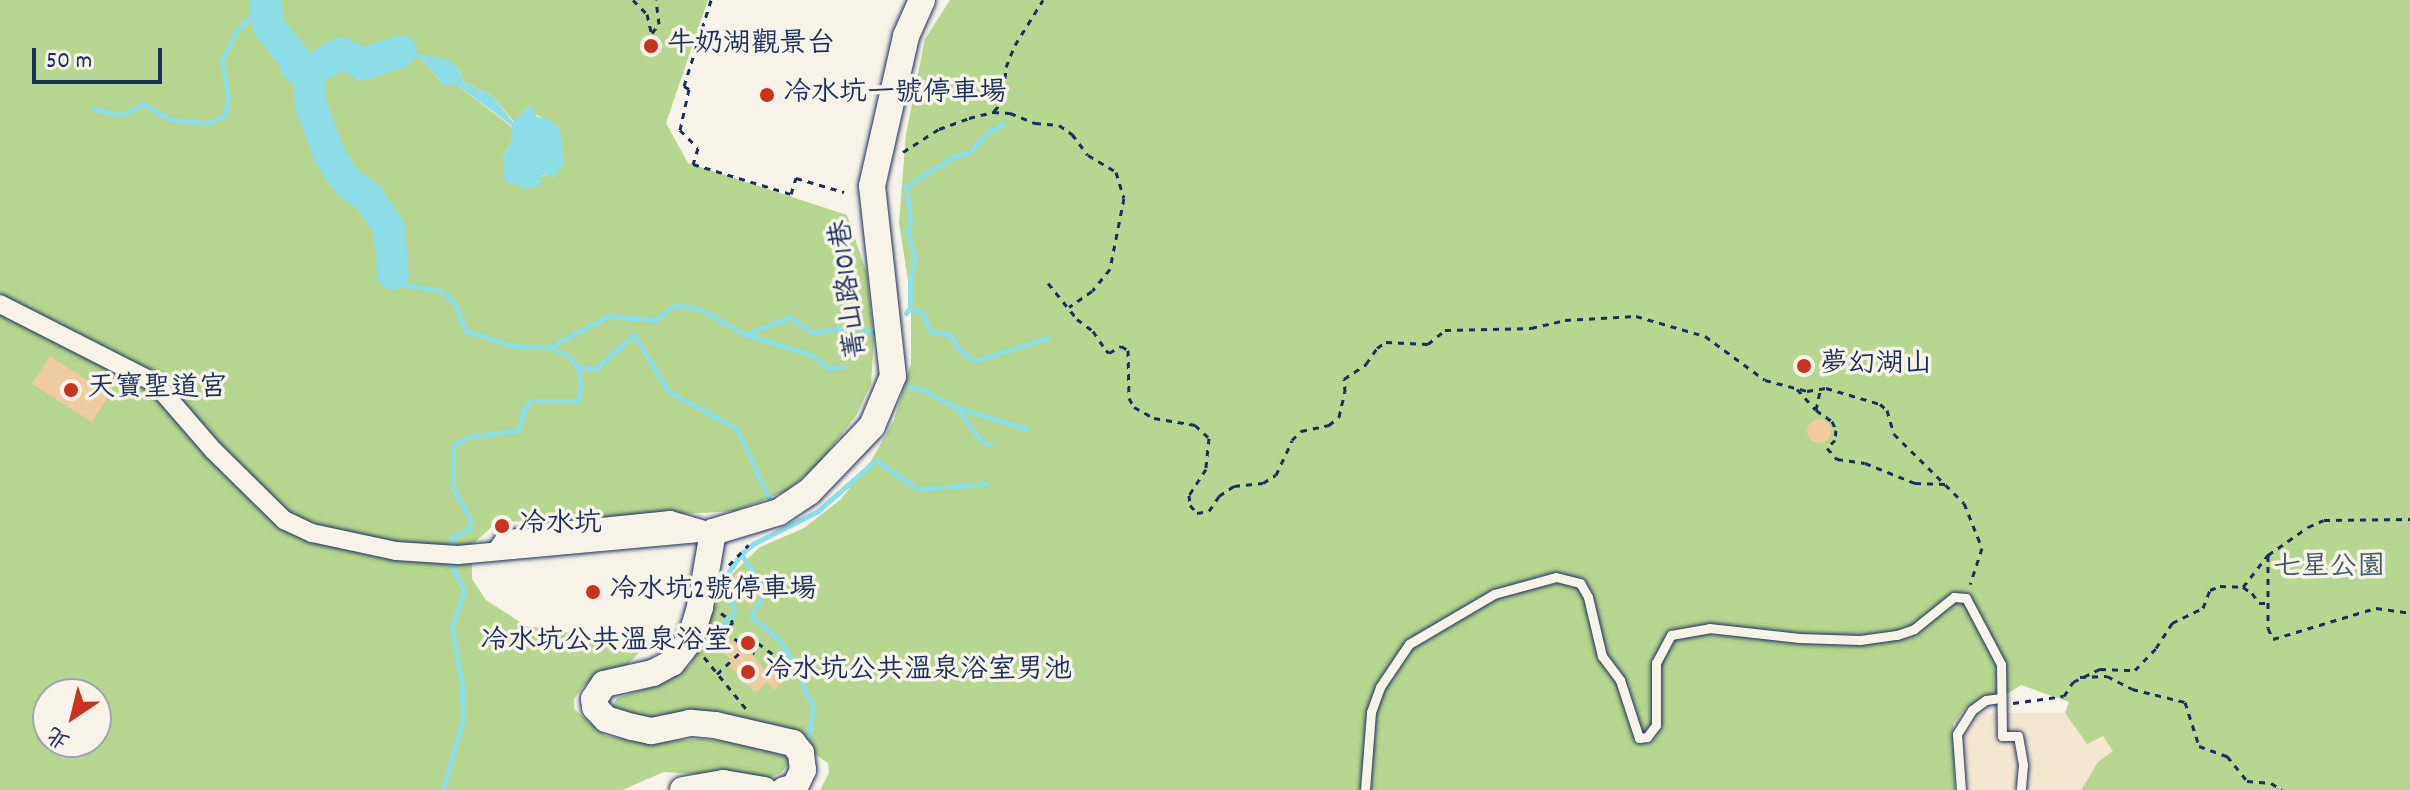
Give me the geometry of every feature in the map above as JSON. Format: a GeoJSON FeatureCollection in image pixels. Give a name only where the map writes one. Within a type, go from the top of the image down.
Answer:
{"type":"FeatureCollection","features":[{"type":"Feature","properties":{"kind":"street","name":"菁山路101巷"},"geometry":{"type":"LineString","coordinates":[[713,532],[779,512],[809,492],[872,426],[893,376],[872,186],[906,36],[922,0]]}},
{"type":"Feature","properties":{"kind":"street"},"geometry":{"type":"LineString","coordinates":[[0,304],[155,383],[179,407],[213,450],[284,520],[312,533],[396,551],[458,555],[713,532]]}},
{"type":"Feature","properties":{"kind":"street"},"geometry":{"type":"LineString","coordinates":[[496,551],[503,535],[528,530],[670,520],[713,532]]}},
{"type":"Feature","properties":{"kind":"street"},"geometry":{"type":"LineString","coordinates":[[496,551],[504,540],[556,530]]}},
{"type":"Feature","properties":{"kind":"street"},"geometry":{"type":"LineString","coordinates":[[523,537],[554,541],[666,532],[713,532]]}},
{"type":"Feature","properties":{"kind":"street"},"geometry":{"type":"LineString","coordinates":[[713,532],[700,607],[690,640],[672,663],[653,673],[604,684],[594,699],[595,707],[606,719],[651,731],[690,723],[715,725],[793,743],[801,753],[803,770],[795,787],[784,790]]}},
{"type":"Feature","properties":{"kind":"street"},"geometry":{"type":"LineString","coordinates":[[683,790],[723,783],[764,790]]}},
{"type":"Feature","properties":{"kind":"lane"},"geometry":{"type":"LineString","coordinates":[[1365,790],[1371,712],[1395,660],[1419,637],[1494,594],[1544,579],[1570,578],[1580,583],[1592,605],[1602,656],[1620,680],[1639,738],[1647,737],[1656,725],[1656,663],[1671,635],[1709,628],[1799,638],[1885,637],[1928,621],[1954,597],[1966,598],[2001,664],[2002,736],[2018,736],[2023,765],[2021,790]]}},
{"type":"Feature","properties":{"kind":"lane"},"geometry":{"type":"LineString","coordinates":[[1961,790],[1957,734],[1972,710],[1986,700],[2001,698]]}},
{"type":"Feature","properties":{"kind":"path"},"geometry":{"type":"LineString","coordinates":[[633,0],[647,14],[652,37],[659,24],[656,0]]}},
{"type":"Feature","properties":{"kind":"path"},"geometry":{"type":"LineString","coordinates":[[711,0],[684,86],[689,89],[680,130],[698,148],[693,164],[791,194],[796,178],[844,192]]}},
{"type":"Feature","properties":{"kind":"path"},"geometry":{"type":"LineString","coordinates":[[993,112],[1002,102],[1006,67],[1015,45],[1043,0]]}},
{"type":"Feature","properties":{"kind":"path"},"geometry":{"type":"LineString","coordinates":[[897,160],[904,150],[939,129],[993,112],[1020,115],[1051,127],[1059,125],[1072,134],[1088,155],[1116,172],[1124,198],[1110,269],[1092,291],[1068,307]]}},
{"type":"Feature","properties":{"kind":"path"},"geometry":{"type":"LineString","coordinates":[[1048,283],[1109,353],[1121,346],[1128,350],[1129,398],[1134,407],[1154,418],[1195,425],[1209,438],[1206,469],[1189,495],[1190,505],[1197,513],[1209,511],[1219,496],[1234,486],[1263,483],[1276,475],[1292,440],[1301,431],[1329,425],[1339,417],[1345,392],[1344,379],[1366,364],[1377,348],[1386,342],[1428,344],[1445,330],[1531,328],[1565,320],[1636,316],[1705,336],[1757,377],[1820,391],[1826,388],[1880,404],[1887,410],[1894,434],[1964,503],[1982,548],[1966,598]]}},
{"type":"Feature","properties":{"kind":"path"},"geometry":{"type":"LineString","coordinates":[[1795,387],[1816,410],[1826,414],[1836,430],[1835,440],[1827,448],[1837,459],[1865,463],[1915,483],[1946,484]]}},
{"type":"Feature","properties":{"kind":"path"},"geometry":{"type":"LineString","coordinates":[[1816,410],[1820,391]]}},
{"type":"Feature","properties":{"kind":"path"},"geometry":{"type":"LineString","coordinates":[[2243,587],[2268,554],[2324,520],[2410,519]]}},
{"type":"Feature","properties":{"kind":"path"},"geometry":{"type":"LineString","coordinates":[[2268,554],[2268,628],[2273,639],[2318,622],[2376,608],[2410,613]]}},
{"type":"Feature","properties":{"kind":"path"},"geometry":{"type":"LineString","coordinates":[[2001,698],[2009,703],[2026,703],[2064,696],[2080,677],[2100,669],[2135,670],[2156,648],[2172,623],[2203,608],[2210,590],[2220,586],[2243,587],[2258,602],[2269,603]]}},
{"type":"Feature","properties":{"kind":"path"},"geometry":{"type":"LineString","coordinates":[[723,614],[733,622],[725,631]]}},
{"type":"Feature","properties":{"kind":"path"},"geometry":{"type":"LineString","coordinates":[[717,624],[752,652],[758,643],[774,655]]}},
{"type":"Feature","properties":{"kind":"path"},"geometry":{"type":"LineString","coordinates":[[717,674],[746,647]]}},
{"type":"Feature","properties":{"kind":"path"},"geometry":{"type":"LineString","coordinates":[[2080,677],[2107,676],[2132,689],[2185,702],[2199,746],[2227,756],[2247,781],[2271,783],[2282,790]]}},
{"type":"Feature","properties":{"kind":"shaded area"},"geometry":{"type":"Polygon","coordinates":[[[1967,706],[1978,713],[2065,713],[2087,744],[2103,736],[2114,752],[2098,762],[2081,790],[1955,790],[1953,724],[1967,706]]]}},
{"type":"Feature","properties":{"kind":"green space"},"geometry":{"type":"Polygon","coordinates":[[[0,0],[708,0],[666,123],[688,163],[847,215],[867,274],[874,339],[871,384],[857,414],[818,465],[786,491],[735,511],[545,522],[498,521],[472,545],[472,579],[486,600],[526,626],[603,638],[610,644],[642,650],[624,668],[596,677],[583,686],[574,699],[574,709],[606,736],[642,742],[700,739],[736,742],[785,756],[790,762],[781,773],[766,779],[664,772],[622,790],[0,790],[0,0]],[[422,60],[444,85],[457,85],[512,127],[512,141],[503,155],[540,178],[546,174],[554,178],[563,163],[558,127],[526,109],[514,122],[492,96],[464,82],[458,68],[422,60]]]}},
{"type":"Feature","properties":{"kind":"green space","name":"七星公園"},"geometry":{"type":"Polygon","coordinates":[[[950,0],[2410,0],[2410,790],[2081,790],[2098,762],[2113,751],[2103,736],[2087,744],[2065,713],[2069,702],[2021,685],[1977,713],[1967,706],[1953,724],[1955,790],[820,790],[829,773],[828,763],[806,748],[615,711],[613,705],[617,698],[655,686],[690,666],[726,580],[760,547],[804,528],[841,499],[871,461],[894,420],[911,364],[911,300],[899,223],[906,134],[925,39],[950,0]]]}},
{"type":"Feature","properties":{"kind":"water"},"geometry":{"type":"Polygon","coordinates":[[[401,51],[447,59],[458,68],[464,82],[492,96],[513,122],[530,105],[537,117],[549,119],[558,127],[562,139],[563,164],[554,178],[545,174],[540,178],[542,185],[525,189],[504,180],[503,155],[512,141],[512,126],[457,85],[444,85],[422,60],[401,51]]]}},
{"type":"Feature","properties":{"kind":"building","name":"天寶聖道宮"},"geometry":{"type":"Polygon","coordinates":[[[50,356],[110,395],[92,422],[32,384],[50,356]]]}},
{"type":"Feature","properties":{"kind":"building"},"geometry":{"type":"Polygon","coordinates":[[[1819,419],[1830,426],[1831,431],[1824,442],[1819,443],[1808,436],[1807,431],[1814,420],[1819,419]]]}},
{"type":"Feature","properties":{"kind":"building"},"geometry":{"type":"Polygon","coordinates":[[[737,573],[761,594],[751,606],[727,585],[737,573]]]}},
{"type":"Feature","properties":{"kind":"building"},"geometry":{"type":"Polygon","coordinates":[[[714,623],[745,653],[748,650],[764,669],[777,654],[794,671],[774,690],[767,682],[755,693],[727,663],[731,659],[707,639],[714,623]]]}},
{"type":"Feature","properties":{"kind":"waterway"},"geometry":{"type":"LineString","coordinates":[[265,0],[269,27],[293,57],[296,67],[309,72],[341,53],[363,64],[401,51]]}},
{"type":"Feature","properties":{"kind":"waterway"},"geometry":{"type":"LineString","coordinates":[[93,109],[121,115],[143,104],[172,120],[209,123],[225,114],[228,97],[222,60],[235,33],[264,1]]}},
{"type":"Feature","properties":{"kind":"waterway"},"geometry":{"type":"LineString","coordinates":[[309,72],[311,105],[329,154],[346,181],[369,198],[389,228],[393,274]]}},
{"type":"Feature","properties":{"kind":"waterway"},"geometry":{"type":"LineString","coordinates":[[906,313],[910,308],[910,280],[915,259],[908,233],[910,218],[906,186],[954,156],[970,152],[989,131],[1003,124]]}},
{"type":"Feature","properties":{"kind":"waterway"},"geometry":{"type":"LineString","coordinates":[[393,274],[405,285],[441,291],[455,303],[466,331],[513,346],[548,347],[567,355],[578,367],[581,389],[577,401],[531,401],[523,411],[519,430],[468,437],[453,445],[453,489],[471,520],[469,529],[452,537],[453,544]]}},
{"type":"Feature","properties":{"kind":"waterway"},"geometry":{"type":"LineString","coordinates":[[549,347],[609,316],[655,320],[675,305],[700,309],[744,334],[812,355],[828,368],[844,367]]}},
{"type":"Feature","properties":{"kind":"waterway"},"geometry":{"type":"LineString","coordinates":[[910,308],[923,314],[930,331],[951,335],[958,349],[974,361],[1047,338]]}},
{"type":"Feature","properties":{"kind":"waterway"},"geometry":{"type":"LineString","coordinates":[[746,334],[790,317],[813,333],[852,326],[875,333]]}},
{"type":"Feature","properties":{"kind":"waterway"},"geometry":{"type":"LineString","coordinates":[[578,367],[595,369],[634,335],[668,391],[737,429],[768,497]]}},
{"type":"Feature","properties":{"kind":"waterway"},"geometry":{"type":"LineString","coordinates":[[908,387],[924,390],[955,407],[1027,429]]}},
{"type":"Feature","properties":{"kind":"waterway"},"geometry":{"type":"LineString","coordinates":[[956,408],[981,440],[990,445]]}},
{"type":"Feature","properties":{"kind":"waterway"},"geometry":{"type":"LineString","coordinates":[[717,631],[734,612],[732,604],[716,590],[741,554],[753,544],[818,511],[876,460],[917,489],[986,484]]}},
{"type":"Feature","properties":{"kind":"waterway"},"geometry":{"type":"LineString","coordinates":[[741,554],[765,591],[751,616],[778,639],[797,666],[805,692],[813,704],[809,737]]}},
{"type":"Feature","properties":{"kind":"waterway"},"geometry":{"type":"LineString","coordinates":[[443,790],[463,718],[462,687],[452,627],[464,591],[452,566]]}},
{"type":"Feature","properties":{"kind":"place","name":"牛奶湖觀景台"},"geometry":{"type":"Point","coordinates":[651,46]}},
{"type":"Feature","properties":{"kind":"place","name":"冷水坑一號停車場"},"geometry":{"type":"Point","coordinates":[767,95]}},
{"type":"Feature","properties":{"kind":"place","name":"夢幻湖山"},"geometry":{"type":"Point","coordinates":[1804,366]}},
{"type":"Feature","properties":{"kind":"place","name":"天寶聖道宮"},"geometry":{"type":"Point","coordinates":[71,390]}},
{"type":"Feature","properties":{"kind":"place","name":"冷水坑"},"geometry":{"type":"Point","coordinates":[502,526]}},
{"type":"Feature","properties":{"kind":"place","name":"冷水坑2號停車場"},"geometry":{"type":"Point","coordinates":[593,592]}},
{"type":"Feature","properties":{"kind":"place","name":"冷水坑公共溫泉浴室"},"geometry":{"type":"Point","coordinates":[748,643]}},
{"type":"Feature","properties":{"kind":"place","name":"冷水坑公共溫泉浴室男池"},"geometry":{"type":"Point","coordinates":[748,672]}}]}
